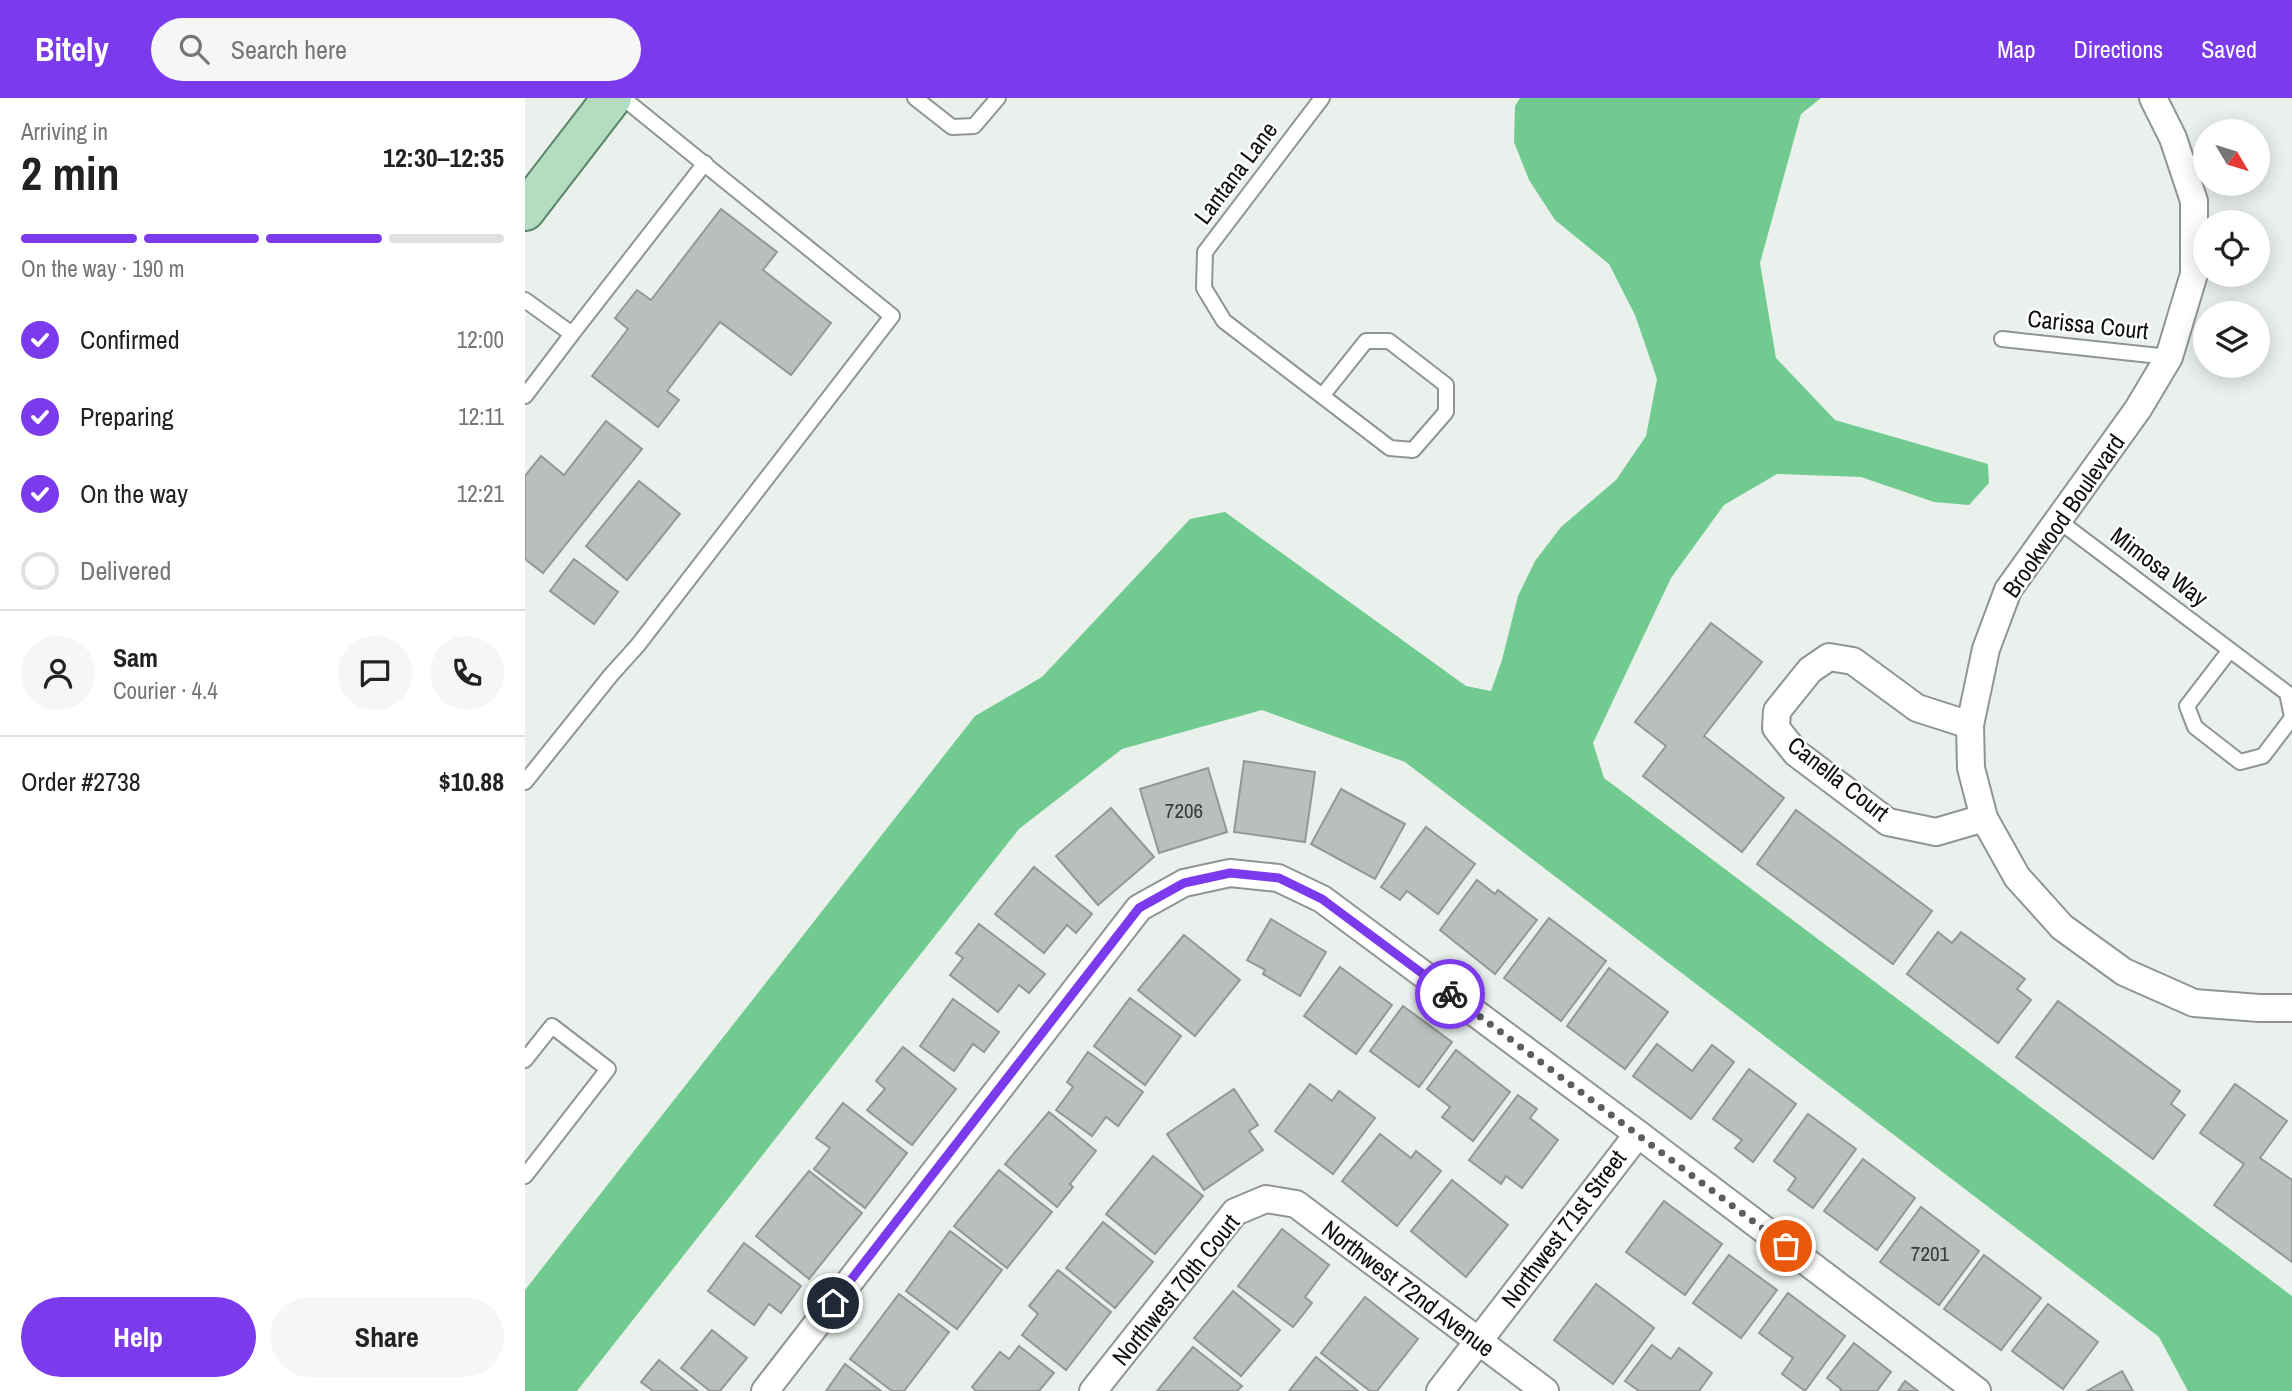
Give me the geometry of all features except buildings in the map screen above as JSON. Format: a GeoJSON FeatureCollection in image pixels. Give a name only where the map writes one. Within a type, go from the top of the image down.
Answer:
{"type":"FeatureCollection","features":[{"type":"Feature","properties":{"kind":"main road"},"geometry":{"type":"LineString","coordinates":[[525,211],[612,98]]}},
{"type":"Feature","properties":{"kind":"street","name":"Brookwood Boulevard"},"geometry":{"type":"LineString","coordinates":[[2153,98],[2173,138],[2194,201],[2194,274],[2169,357],[2138,409],[2008,590],[1986,649],[1970,725],[1971,768],[1984,818],[2017,877],[2062,927],[2124,972],[2194,1003],[2292,1008]]}},
{"type":"Feature","properties":{"kind":"street","name":"Canella Court"},"geometry":{"type":"LineString","coordinates":[[1970,725],[1917,708],[1853,661],[1829,657],[1810,670],[1777,711],[1776,728],[1796,753],[1888,822],[1936,832],[1984,818]]}},
{"type":"Feature","properties":{"kind":"street"},"geometry":{"type":"LineString","coordinates":[[765,1391],[1139,908],[1184,883],[1230,873],[1279,878],[1322,899],[1977,1391]]}},
{"type":"Feature","properties":{"kind":"street","name":"Northwest 71st Street"},"geometry":{"type":"LineString","coordinates":[[1440,1391],[1637,1134]]}},
{"type":"Feature","properties":{"kind":"street","name":"Northwest 72nd Avenue"},"geometry":{"type":"LineString","coordinates":[[1266,1199],[1296,1204],[1545,1391]]}},
{"type":"Feature","properties":{"kind":"street","name":"Northwest 70th Court"},"geometry":{"type":"LineString","coordinates":[[1093,1391],[1235,1212],[1266,1199]]}},
{"type":"Feature","properties":{"kind":"lane"},"geometry":{"type":"LineString","coordinates":[[525,782],[638,645],[892,316],[623,98]]}},
{"type":"Feature","properties":{"kind":"lane"},"geometry":{"type":"LineString","coordinates":[[915,98],[952,127],[974,126],[998,98]]}},
{"type":"Feature","properties":{"kind":"lane","name":"Lantana Lane"},"geometry":{"type":"LineString","coordinates":[[1322,98],[1205,252],[1204,288],[1224,321],[1322,396],[1390,448],[1413,450],[1446,412],[1445,385],[1389,341],[1366,341],[1322,396]]}},
{"type":"Feature","properties":{"kind":"lane"},"geometry":{"type":"LineString","coordinates":[[525,396],[705,163]]}},
{"type":"Feature","properties":{"kind":"lane"},"geometry":{"type":"LineString","coordinates":[[525,300],[572,334]]}},
{"type":"Feature","properties":{"kind":"lane","name":"Carissa Court"},"geometry":{"type":"LineString","coordinates":[[2002,339],[2169,357]]}},
{"type":"Feature","properties":{"kind":"lane","name":"Mimosa Way"},"geometry":{"type":"LineString","coordinates":[[2059,521],[2230,650],[2287,693],[2292,718],[2263,756],[2240,762],[2195,727],[2187,706],[2230,650]]}},
{"type":"Feature","properties":{"kind":"lane"},"geometry":{"type":"LineString","coordinates":[[525,1060],[552,1026],[608,1069],[525,1176]]}},
{"type":"Feature","properties":{"kind":"shaded area"},"geometry":{"type":"Polygon","coordinates":[[[1520,98],[1821,98],[1801,114],[1760,263],[1776,358],[1835,420],[1988,464],[1989,483],[1969,505],[1934,502],[1861,477],[1777,474],[1724,505],[1671,578],[1593,743],[1604,778],[2292,1296],[2292,1391],[2188,1391],[2159,1337],[1405,762],[1262,710],[1122,749],[1019,829],[577,1391],[525,1391],[525,1290],[975,716],[1042,677],[1190,519],[1225,512],[1466,686],[1491,691],[1502,660],[1518,596],[1535,561],[1561,527],[1616,480],[1646,436],[1657,379],[1635,315],[1609,264],[1555,220],[1529,180],[1514,142],[1515,106],[1520,98]]]}},
{"type":"Feature","properties":{"kind":"way so far"},"geometry":{"type":"LineString","coordinates":[[1450,994],[1786,1246]]}},
{"type":"Feature","properties":{"kind":"route"},"geometry":{"type":"LineString","coordinates":[[833,1303],[1139,908],[1184,883],[1230,873],[1279,878],[1322,899],[1450,994]]}}]}
